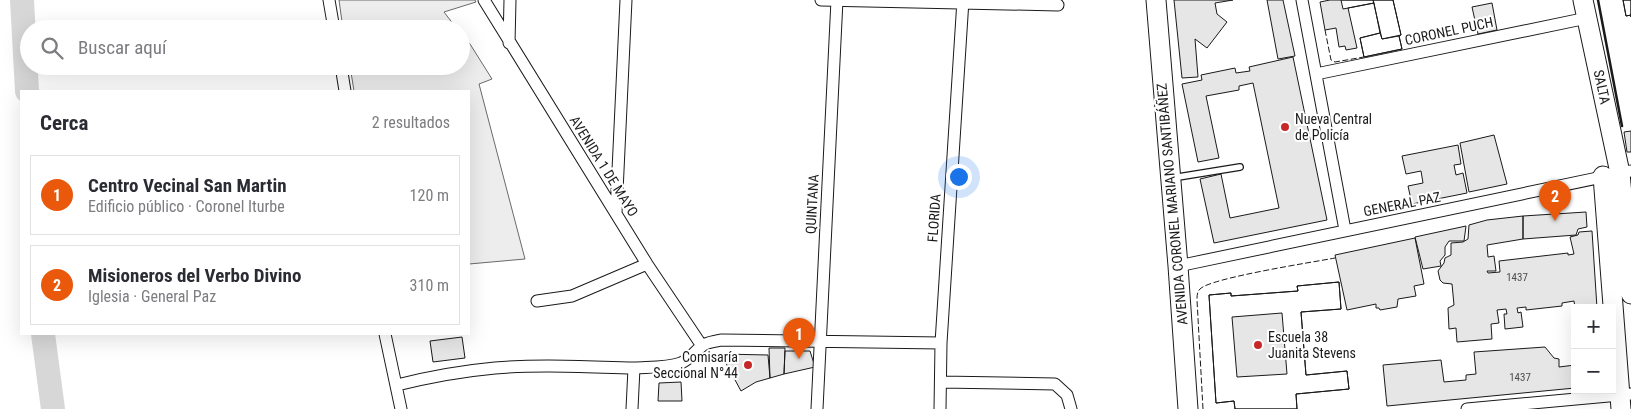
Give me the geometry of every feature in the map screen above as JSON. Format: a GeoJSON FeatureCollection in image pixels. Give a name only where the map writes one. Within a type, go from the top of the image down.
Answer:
{"type":"FeatureCollection","features":[{"type":"Feature","properties":{"kind":"main road","name":"AVENIDA CORONEL MARIANO SANTIBÁÑEZ"},"geometry":{"type":"LineString","coordinates":[[1156,0],[1188,409]]}},
{"type":"Feature","properties":{"kind":"main road","name":"SALTA"},"geometry":{"type":"LineString","coordinates":[[1585,9],[1618,173]]}},
{"type":"Feature","properties":{"kind":"main road"},"geometry":{"type":"LineString","coordinates":[[1618,173],[1631,294]]}},
{"type":"Feature","properties":{"kind":"main road"},"geometry":{"type":"LineString","coordinates":[[1618,173],[1624,400]]}},
{"type":"Feature","properties":{"kind":"street"},"geometry":{"type":"LineString","coordinates":[[329,0],[332,20]]}},
{"type":"Feature","properties":{"kind":"street","name":"AVENIDA 1 DE MAYO"},"geometry":{"type":"LineString","coordinates":[[484,0],[646,264],[702,346]]}},
{"type":"Feature","properties":{"kind":"street"},"geometry":{"type":"LineString","coordinates":[[509,43],[510,0]]}},
{"type":"Feature","properties":{"kind":"street"},"geometry":{"type":"LineString","coordinates":[[616,213],[626,0]]}},
{"type":"Feature","properties":{"kind":"street"},"geometry":{"type":"LineString","coordinates":[[821,0],[1058,5]]}},
{"type":"Feature","properties":{"kind":"street","name":"QUINTANA"},"geometry":{"type":"LineString","coordinates":[[817,409],[837,0]]}},
{"type":"Feature","properties":{"kind":"street"},"geometry":{"type":"LineString","coordinates":[[1302,0],[1345,230]]}},
{"type":"Feature","properties":{"kind":"street","name":"FLORIDA"},"geometry":{"type":"LineString","coordinates":[[940,409],[941,343],[963,2]]}},
{"type":"Feature","properties":{"kind":"street","name":"CORONEL PUCH"},"geometry":{"type":"LineString","coordinates":[[1316,74],[1585,9]]}},
{"type":"Feature","properties":{"kind":"street"},"geometry":{"type":"LineString","coordinates":[[342,75],[345,90]]}},
{"type":"Feature","properties":{"kind":"street","name":"GENERAL PAZ"},"geometry":{"type":"LineString","coordinates":[[1178,266],[1618,173]]}},
{"type":"Feature","properties":{"kind":"street"},"geometry":{"type":"LineString","coordinates":[[537,301],[572,296],[646,264]]}},
{"type":"Feature","properties":{"kind":"street"},"geometry":{"type":"LineString","coordinates":[[386,335],[401,409]]}},
{"type":"Feature","properties":{"kind":"street"},"geometry":{"type":"LineString","coordinates":[[397,385],[424,378],[495,368],[580,366],[634,368],[680,363],[691,357],[702,346],[721,340],[941,343]]}},
{"type":"Feature","properties":{"kind":"street"},"geometry":{"type":"LineString","coordinates":[[632,409],[634,368]]}},
{"type":"Feature","properties":{"kind":"street"},"geometry":{"type":"LineString","coordinates":[[941,382],[1054,384],[1067,395],[1071,409]]}},
{"type":"Feature","properties":{"kind":"street"},"geometry":{"type":"LineString","coordinates":[[1467,409],[1624,400]]}},
{"type":"Feature","properties":{"kind":"lane"},"geometry":{"type":"LineString","coordinates":[[1170,179],[1240,167]]}},
{"type":"Feature","properties":{"kind":"shaded area"},"geometry":{"type":"Polygon","coordinates":[[[339,0],[475,0],[476,2],[444,12],[450,20],[342,20],[339,0]]]}},
{"type":"Feature","properties":{"kind":"shaded area"},"geometry":{"type":"Polygon","coordinates":[[[470,44],[492,79],[479,84],[525,259],[470,264],[470,90],[354,90],[351,75],[470,75],[470,44]]]}},
{"type":"Feature","properties":{"kind":"building"},"geometry":{"type":"Polygon","coordinates":[[[1174,0],[1233,0],[1215,3],[1217,14],[1227,22],[1207,48],[1195,39],[1198,77],[1182,78],[1174,0]]]}},
{"type":"Feature","properties":{"kind":"building"},"geometry":{"type":"Polygon","coordinates":[[[1267,0],[1283,0],[1295,56],[1278,59],[1267,0]]]}},
{"type":"Feature","properties":{"kind":"building"},"geometry":{"type":"Polygon","coordinates":[[[1330,0],[1393,0],[1401,35],[1399,36],[1402,49],[1364,57],[1360,38],[1380,33],[1374,3],[1348,8],[1357,48],[1346,50],[1345,46],[1339,47],[1336,28],[1325,30],[1320,2],[1330,0]]]}},
{"type":"Feature","properties":{"kind":"building"},"geometry":{"type":"Polygon","coordinates":[[[1341,0],[1373,0],[1374,3],[1343,9],[1341,0]]]}},
{"type":"Feature","properties":{"kind":"building"},"geometry":{"type":"Polygon","coordinates":[[[1373,0],[1393,0],[1401,35],[1382,39],[1373,0]]]}},
{"type":"Feature","properties":{"kind":"building"},"geometry":{"type":"Polygon","coordinates":[[[1623,0],[1631,0],[1631,15],[1626,16],[1623,0]]]}},
{"type":"Feature","properties":{"kind":"building"},"geometry":{"type":"Polygon","coordinates":[[[1623,0],[1631,0],[1631,15],[1626,16],[1623,0]]]}},
{"type":"Feature","properties":{"kind":"building"},"geometry":{"type":"Polygon","coordinates":[[[1492,3],[1497,30],[1478,34],[1472,7],[1492,3]]]}},
{"type":"Feature","properties":{"kind":"building"},"geometry":{"type":"Polygon","coordinates":[[[1380,33],[1382,39],[1399,36],[1402,49],[1364,57],[1360,38],[1380,33]]]}},
{"type":"Feature","properties":{"kind":"building","name":"Nueva Central de Policía"},"geometry":{"type":"Polygon","coordinates":[[[1293,57],[1327,220],[1214,243],[1200,179],[1221,174],[1230,218],[1279,208],[1253,83],[1239,86],[1239,90],[1206,96],[1219,158],[1198,162],[1182,84],[1202,80],[1201,75],[1235,68],[1236,73],[1250,71],[1249,67],[1293,57]]]}},
{"type":"Feature","properties":{"kind":"building"},"geometry":{"type":"Polygon","coordinates":[[[1631,131],[1631,152],[1627,152],[1624,132],[1631,131]]]}},
{"type":"Feature","properties":{"kind":"building"},"geometry":{"type":"Polygon","coordinates":[[[1494,135],[1507,184],[1469,192],[1460,143],[1494,135]]]}},
{"type":"Feature","properties":{"kind":"building"},"geometry":{"type":"Polygon","coordinates":[[[1458,145],[1461,164],[1454,165],[1456,175],[1463,173],[1467,193],[1412,204],[1408,186],[1423,183],[1421,171],[1406,174],[1402,156],[1458,145]]]}},
{"type":"Feature","properties":{"kind":"building"},"geometry":{"type":"Polygon","coordinates":[[[1586,212],[1587,227],[1578,229],[1576,235],[1523,239],[1523,216],[1586,212]]]}},
{"type":"Feature","properties":{"kind":"building"},"geometry":{"type":"Polygon","coordinates":[[[1523,216],[1523,239],[1487,245],[1488,257],[1494,256],[1496,271],[1487,271],[1488,273],[1500,272],[1499,261],[1568,253],[1568,255],[1574,254],[1570,237],[1578,235],[1579,232],[1592,231],[1597,304],[1574,304],[1574,301],[1562,303],[1562,306],[1526,310],[1526,307],[1517,308],[1518,313],[1521,312],[1523,327],[1505,329],[1504,314],[1507,314],[1506,309],[1497,310],[1499,323],[1491,324],[1492,339],[1457,342],[1456,328],[1449,329],[1448,308],[1454,305],[1452,284],[1443,283],[1440,280],[1438,271],[1445,258],[1451,255],[1451,243],[1463,242],[1468,239],[1469,225],[1487,220],[1523,216]]]}},
{"type":"Feature","properties":{"kind":"building"},"geometry":{"type":"Polygon","coordinates":[[[1466,226],[1464,241],[1449,241],[1445,247],[1445,255],[1440,261],[1441,266],[1423,269],[1415,237],[1466,226]]]}},
{"type":"Feature","properties":{"kind":"building"},"geometry":{"type":"Polygon","coordinates":[[[1415,238],[1424,284],[1414,286],[1416,296],[1398,299],[1397,307],[1380,310],[1376,308],[1376,304],[1347,310],[1335,255],[1415,238]]]}},
{"type":"Feature","properties":{"kind":"building","name":"Escuela 38 Juanita Stevens"},"geometry":{"type":"Polygon","coordinates":[[[1339,282],[1341,309],[1301,312],[1306,375],[1347,371],[1349,389],[1296,394],[1297,409],[1235,409],[1234,401],[1216,403],[1209,295],[1231,293],[1231,296],[1298,291],[1297,286],[1339,282]],[[1282,313],[1232,317],[1237,377],[1287,374],[1282,313]]]}},
{"type":"Feature","properties":{"kind":"building","name":"Escuela 38 Juanita Stevens"},"geometry":{"type":"Polygon","coordinates":[[[1339,282],[1341,309],[1301,312],[1306,375],[1347,371],[1349,389],[1296,394],[1297,409],[1235,409],[1234,401],[1216,403],[1209,295],[1231,293],[1231,296],[1298,291],[1297,286],[1339,282]]]}},
{"type":"Feature","properties":{"kind":"building"},"geometry":{"type":"Polygon","coordinates":[[[462,337],[465,358],[433,362],[430,341],[462,337]]]}},
{"type":"Feature","properties":{"kind":"building"},"geometry":{"type":"Polygon","coordinates":[[[1545,347],[1554,358],[1559,359],[1559,367],[1571,366],[1571,388],[1387,406],[1383,365],[1441,360],[1444,382],[1466,380],[1466,375],[1476,374],[1474,352],[1545,347]]]}},
{"type":"Feature","properties":{"kind":"building"},"geometry":{"type":"Polygon","coordinates":[[[769,348],[785,348],[784,374],[770,378],[769,348]]]}},
{"type":"Feature","properties":{"kind":"building"},"geometry":{"type":"Polygon","coordinates":[[[785,351],[810,351],[815,367],[784,374],[785,351]]]}},
{"type":"Feature","properties":{"kind":"building","name":"Comisaría Seccional N°44"},"geometry":{"type":"Polygon","coordinates":[[[721,354],[768,355],[770,378],[756,382],[741,391],[721,354]]]}},
{"type":"Feature","properties":{"kind":"building"},"geometry":{"type":"Polygon","coordinates":[[[681,382],[682,401],[658,401],[659,383],[681,382]]]}},
{"type":"Feature","properties":{"kind":"waterway"},"geometry":{"type":"LineString","coordinates":[[22,0],[23,20]]}},
{"type":"Feature","properties":{"kind":"waterway"},"geometry":{"type":"LineString","coordinates":[[26,75],[27,90]]}},
{"type":"Feature","properties":{"kind":"waterway"},"geometry":{"type":"LineString","coordinates":[[43,335],[53,409]]}},
{"type":"Feature","properties":{"kind":"fence"},"geometry":{"type":"LineString","coordinates":[[1325,30],[1331,60],[1335,62],[1364,57]]}},
{"type":"Feature","properties":{"kind":"fence"},"geometry":{"type":"LineString","coordinates":[[1203,409],[1197,300],[1200,289],[1222,280],[1242,275],[1335,258]]}},
{"type":"Feature","properties":{"kind":"wall"},"geometry":{"type":"LineString","coordinates":[[1598,0],[1622,126]]}},
{"type":"Feature","properties":{"kind":"place","name":"Nueva Central de Policía"},"geometry":{"type":"Point","coordinates":[1285,127]}},
{"type":"Feature","properties":{"kind":"place","name":"Misioneros del Verbo Divino"},"geometry":{"type":"Point","coordinates":[1555,221]}},
{"type":"Feature","properties":{"kind":"place","name":"Escuela 38 Juanita Stevens"},"geometry":{"type":"Point","coordinates":[1258,345]}},
{"type":"Feature","properties":{"kind":"place","name":"Centro Vecinal San Martin"},"geometry":{"type":"Point","coordinates":[799,359]}},
{"type":"Feature","properties":{"kind":"place","name":"Comisaría Seccional N°44"},"geometry":{"type":"Point","coordinates":[748,365]}}]}
